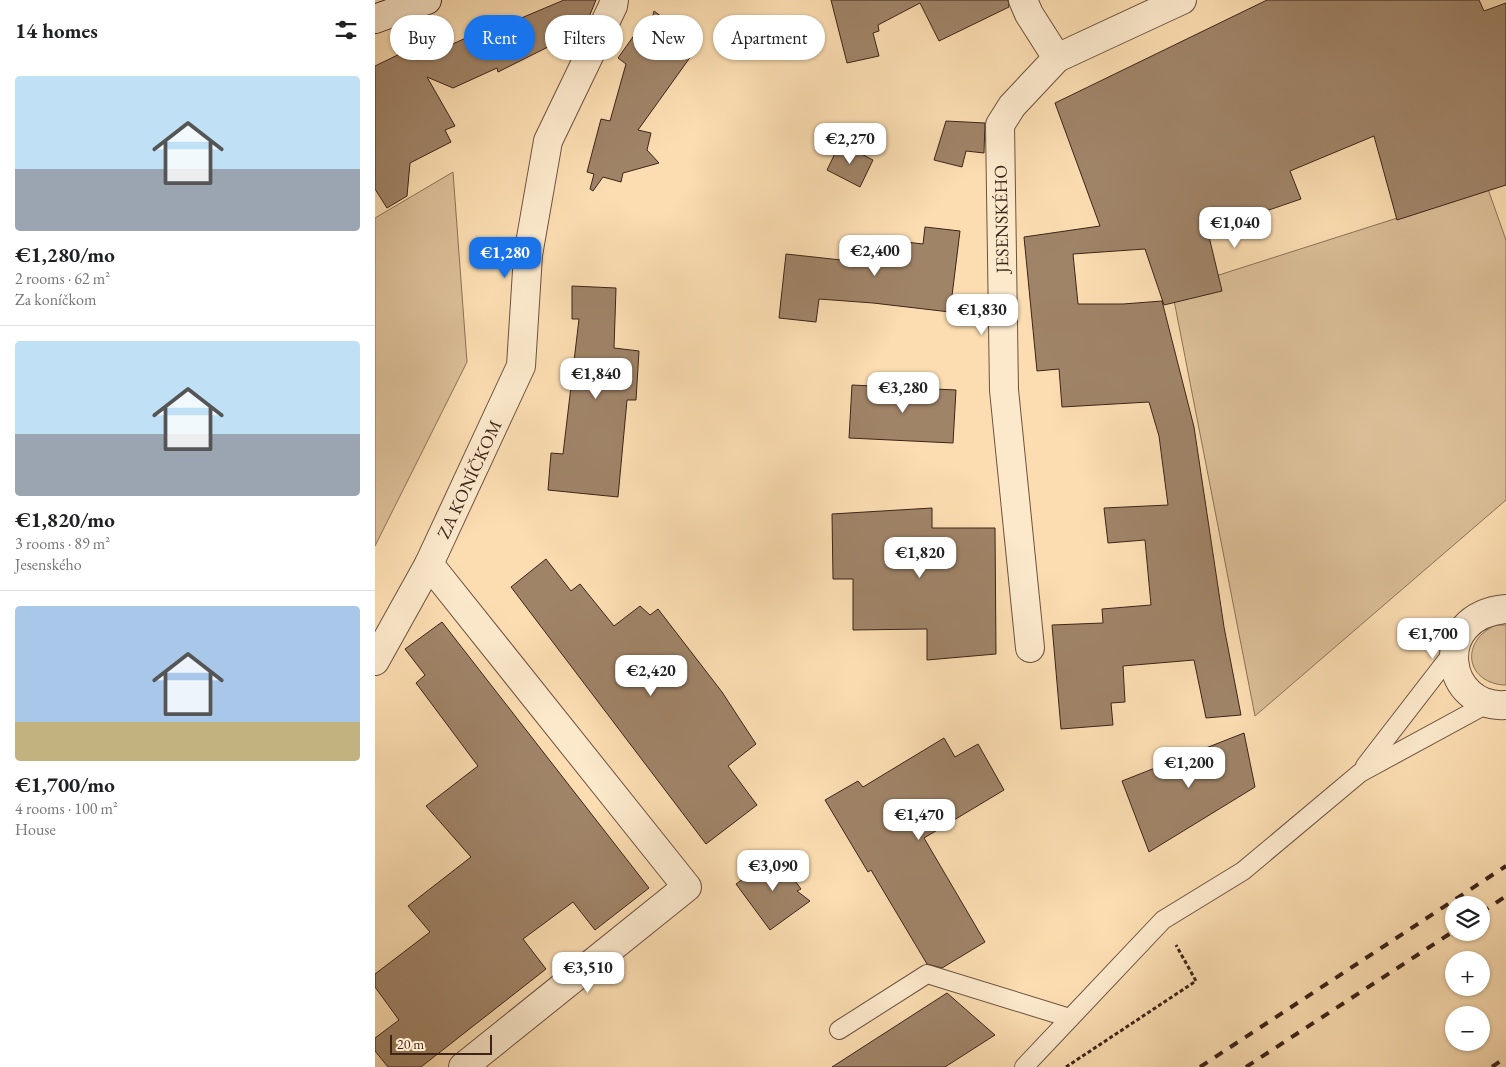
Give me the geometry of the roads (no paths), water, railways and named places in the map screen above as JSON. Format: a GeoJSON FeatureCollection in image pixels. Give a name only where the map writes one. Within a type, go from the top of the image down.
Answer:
{"type":"FeatureCollection","features":[{"type":"Feature","properties":{"kind":"street"},"geometry":{"type":"LineString","coordinates":[[375,19],[427,0]]}},
{"type":"Feature","properties":{"kind":"street","name":"ZA KONÍČKOM"},"geometry":{"type":"LineString","coordinates":[[375,662],[429,564],[521,366],[528,255],[548,141],[613,6],[613,0]]}},
{"type":"Feature","properties":{"kind":"street"},"geometry":{"type":"LineString","coordinates":[[1023,0],[1057,58],[1182,0]]}},
{"type":"Feature","properties":{"kind":"street","name":"JESENSKÉHO"},"geometry":{"type":"LineString","coordinates":[[1030,648],[1005,390],[999,124],[1012,106],[1057,58]]}},
{"type":"Feature","properties":{"kind":"street"},"geometry":{"type":"LineString","coordinates":[[429,564],[687,887],[463,1067]]}},
{"type":"Feature","properties":{"kind":"street"},"geometry":{"type":"LineString","coordinates":[[1496,704],[1468,692],[1456,673],[1453,652],[1459,634],[1472,619],[1489,611],[1506,609]]}},
{"type":"Feature","properties":{"kind":"lane"},"geometry":{"type":"LineString","coordinates":[[1024,1067],[1163,920],[1243,871],[1360,773],[1453,652]]}},
{"type":"Feature","properties":{"kind":"lane"},"geometry":{"type":"LineString","coordinates":[[1360,773],[1496,704]]}},
{"type":"Feature","properties":{"kind":"lane"},"geometry":{"type":"LineString","coordinates":[[839,1030],[927,974],[1070,1018]]}},
{"type":"Feature","properties":{"kind":"railway"},"geometry":{"type":"LineString","coordinates":[[1200,1067],[1506,866]]}},
{"type":"Feature","properties":{"kind":"railway"},"geometry":{"type":"LineString","coordinates":[[1490,907],[1506,896]]}},
{"type":"Feature","properties":{"kind":"railway"},"geometry":{"type":"LineString","coordinates":[[1246,1067],[1445,937]]}},
{"type":"Feature","properties":{"kind":"railway"},"geometry":{"type":"LineString","coordinates":[[1492,1067],[1506,1057]]}}]}
